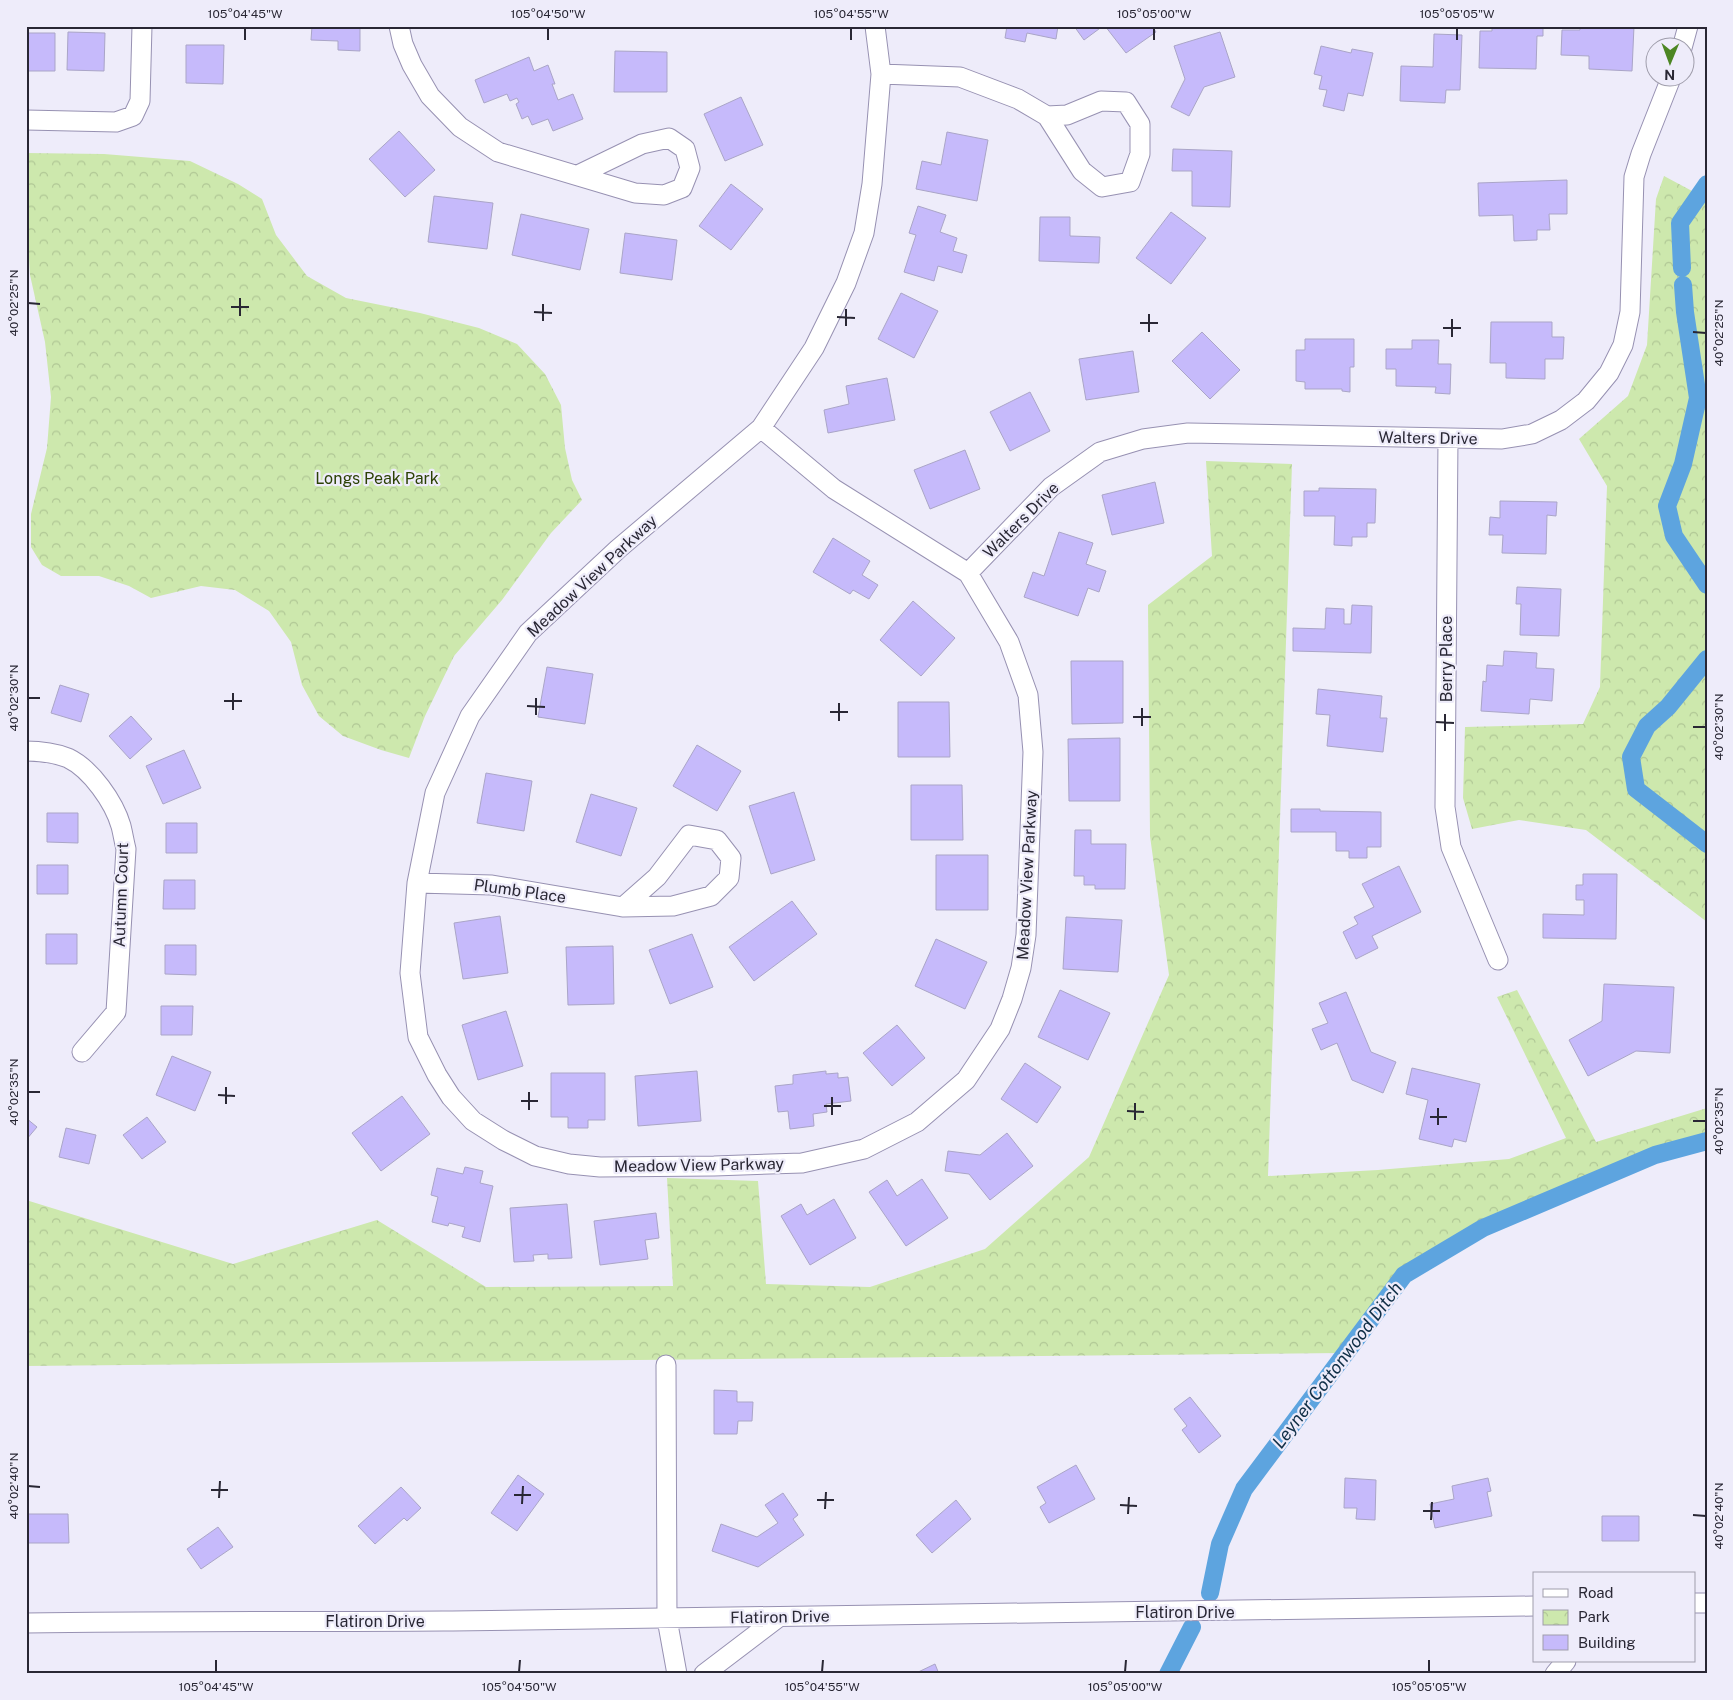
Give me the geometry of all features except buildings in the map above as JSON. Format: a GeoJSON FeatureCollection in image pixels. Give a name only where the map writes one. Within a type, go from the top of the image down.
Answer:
{"type":"FeatureCollection","features":[{"type":"Feature","properties":{"kind":"street"},"geometry":{"type":"LineString","coordinates":[[26,120],[116,122],[133,116],[140,101],[142,26]]}},
{"type":"Feature","properties":{"kind":"street"},"geometry":{"type":"LineString","coordinates":[[399,26],[403,44],[412,65],[430,96],[460,127],[498,152],[635,192],[664,195],[682,188],[690,168],[685,149],[669,138],[642,144],[578,175]]}},
{"type":"Feature","properties":{"kind":"street","name":"Meadow View Parkway"},"geometry":{"type":"LineString","coordinates":[[761,428],[834,489],[968,573],[1009,642],[1028,695],[1033,752],[1026,935],[1021,968],[1012,999],[1000,1029],[966,1080],[917,1122],[864,1149],[802,1163],[714,1166],[600,1167],[569,1164],[535,1156],[503,1140],[473,1121],[451,1097],[437,1076],[418,1037],[410,973],[417,883],[436,793],[470,716],[528,633],[618,549],[761,428],[814,348],[846,282],[864,233],[872,184],[881,74],[875,26]]}},
{"type":"Feature","properties":{"kind":"street"},"geometry":{"type":"LineString","coordinates":[[881,74],[960,77],[1018,99],[1046,116],[1082,171],[1102,187],[1130,182],[1140,154],[1140,124],[1126,102],[1101,101],[1067,115],[1046,116]]}},
{"type":"Feature","properties":{"kind":"street","name":"Walters Drive"},"geometry":{"type":"LineString","coordinates":[[968,573],[1051,487],[1100,452],[1143,439],[1188,433],[1502,439],[1532,434],[1561,420],[1586,401],[1608,373],[1623,345],[1630,312],[1634,177],[1667,88]]}},
{"type":"Feature","properties":{"kind":"street","name":"Berry Place"},"geometry":{"type":"LineString","coordinates":[[1448,438],[1445,807],[1451,847],[1498,960]]}},
{"type":"Feature","properties":{"kind":"street","name":"Autumn Court"},"geometry":{"type":"LineString","coordinates":[[26,751],[42,751],[68,758],[90,773],[106,795],[121,825],[126,849],[116,1012],[82,1052]]}},
{"type":"Feature","properties":{"kind":"street","name":"Plumb Place"},"geometry":{"type":"LineString","coordinates":[[417,883],[492,885],[623,907],[673,906],[712,896],[730,878],[731,858],[717,840],[689,835],[657,877],[623,907]]}},
{"type":"Feature","properties":{"kind":"street"},"geometry":{"type":"LineString","coordinates":[[666,1364],[667,1619],[677,1674]]}},
{"type":"Feature","properties":{"kind":"street","name":"Flatiron Drive"},"geometry":{"type":"LineString","coordinates":[[26,1623],[667,1619],[1305,1611],[1533,1606]]}},
{"type":"Feature","properties":{"kind":"street"},"geometry":{"type":"LineString","coordinates":[[704,1674],[779,1617]]}},
{"type":"Feature","properties":{"kind":"street"},"geometry":{"type":"LineString","coordinates":[[1555,1674],[1565,1662]]}},
{"type":"Feature","properties":{"kind":"green space","name":"Longs Peak Park"},"geometry":{"type":"Polygon","coordinates":[[[26,153],[104,154],[190,161],[238,184],[262,199],[276,235],[307,276],[346,298],[420,313],[479,328],[517,344],[545,374],[561,405],[565,448],[572,480],[582,500],[551,533],[502,600],[454,656],[425,716],[409,758],[343,736],[319,716],[302,685],[291,642],[269,611],[235,590],[201,586],[151,598],[129,586],[99,576],[61,576],[42,565],[31,547],[31,514],[47,448],[51,397],[45,342],[30,275],[26,208],[26,153]]]}},
{"type":"Feature","properties":{"kind":"green space"},"geometry":{"type":"Polygon","coordinates":[[[1664,176],[1707,199],[1707,922],[1586,830],[1519,820],[1472,829],[1463,798],[1465,727],[1583,724],[1600,687],[1607,486],[1579,439],[1628,396],[1647,345],[1656,199],[1664,176]]]}},
{"type":"Feature","properties":{"kind":"green space"},"geometry":{"type":"Polygon","coordinates":[[[1206,461],[1292,464],[1268,1176],[1378,1170],[1509,1159],[1566,1138],[1497,997],[1517,990],[1596,1142],[1707,1108],[1707,1141],[1597,1176],[1523,1207],[1414,1266],[1391,1285],[1340,1353],[26,1366],[26,1200],[233,1264],[377,1220],[486,1287],[673,1286],[667,1178],[758,1181],[766,1284],[870,1287],[985,1249],[1089,1157],[1169,975],[1150,836],[1148,605],[1212,556],[1206,461]]]}},
{"type":"Feature","properties":{"kind":"waterway","name":"Leyner Cottonwood Ditch"},"geometry":{"type":"LineString","coordinates":[[1682,268],[1680,223],[1707,184]]}},
{"type":"Feature","properties":{"kind":"waterway","name":"Leyner Cottonwood Ditch"},"geometry":{"type":"LineString","coordinates":[[1683,285],[1685,312],[1698,398],[1683,464],[1667,506],[1674,536],[1707,585]]}},
{"type":"Feature","properties":{"kind":"waterway","name":"Leyner Cottonwood Ditch"},"geometry":{"type":"LineString","coordinates":[[1707,659],[1668,707],[1647,726],[1631,757],[1636,789],[1707,844]]}},
{"type":"Feature","properties":{"kind":"waterway","name":"Leyner Cottonwood Ditch"},"geometry":{"type":"LineString","coordinates":[[1210,1593],[1220,1544],[1244,1489],[1404,1275],[1483,1228],[1655,1155],[1707,1141]]}},
{"type":"Feature","properties":{"kind":"waterway","name":"Leyner Cottonwood Ditch"},"geometry":{"type":"LineString","coordinates":[[1168,1674],[1192,1627]]}}]}
